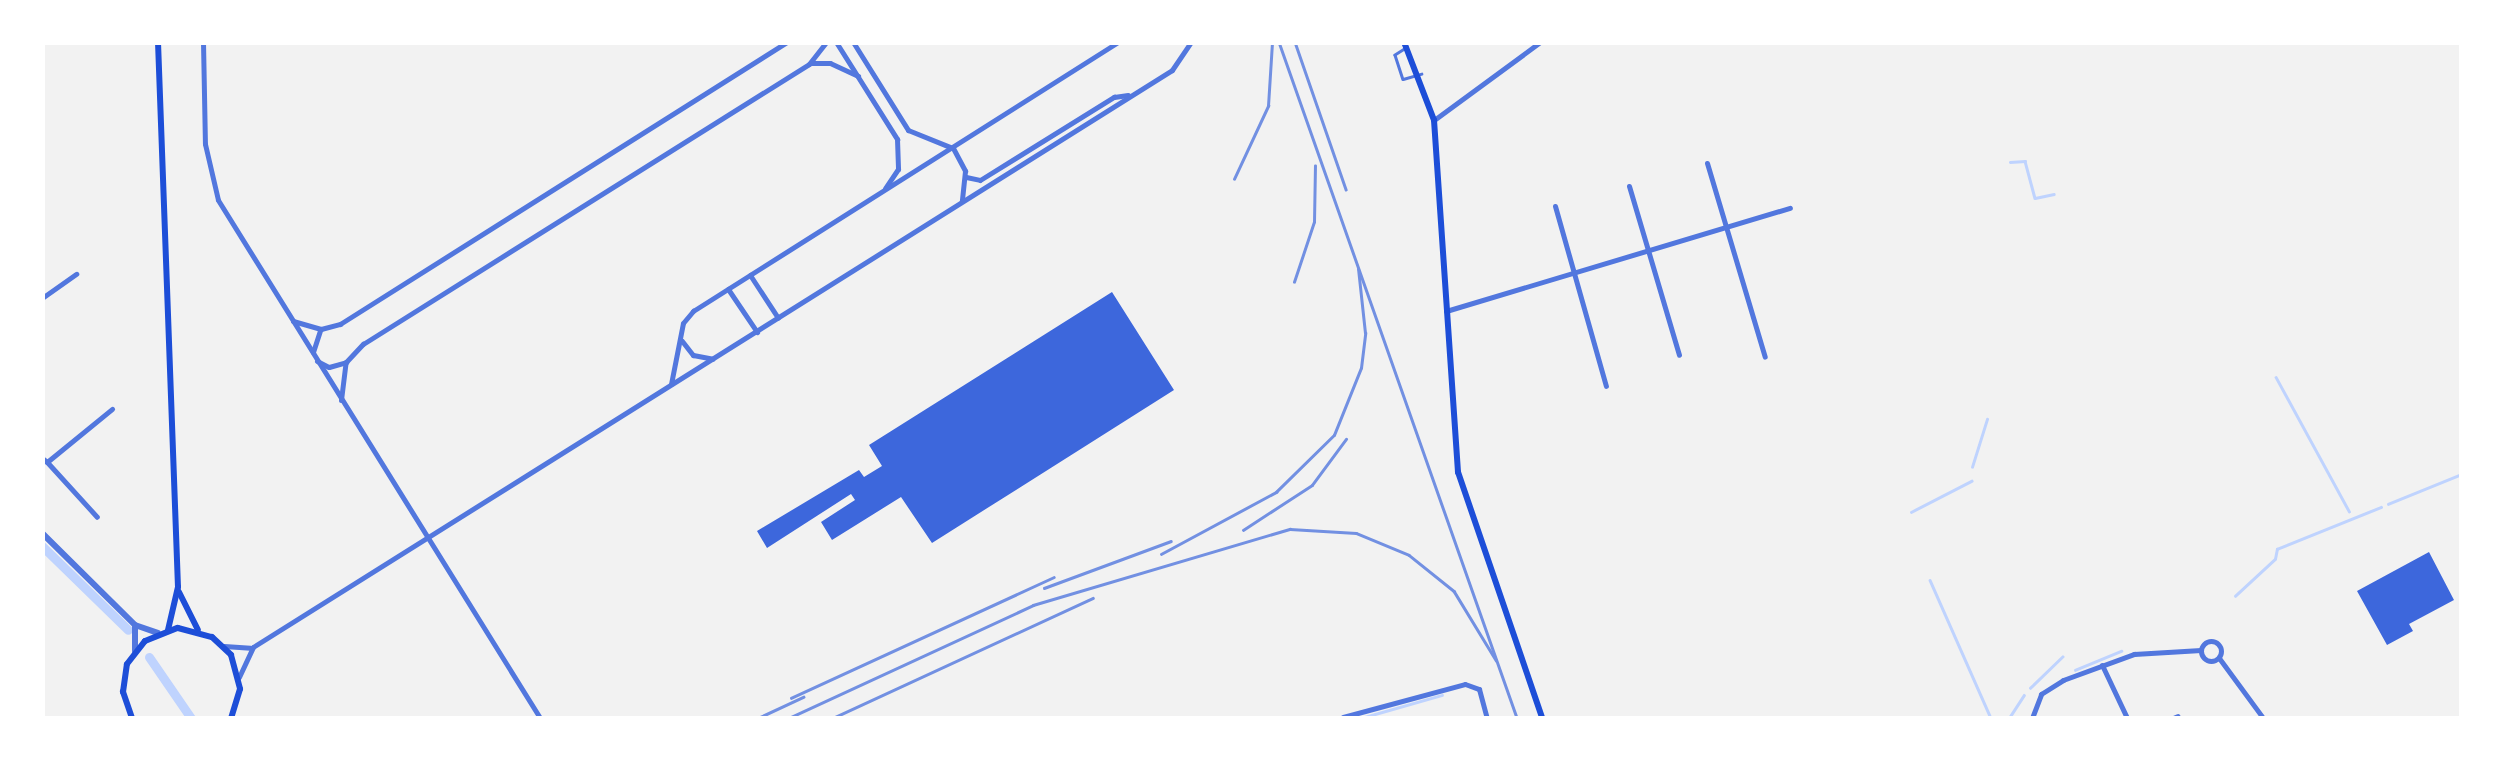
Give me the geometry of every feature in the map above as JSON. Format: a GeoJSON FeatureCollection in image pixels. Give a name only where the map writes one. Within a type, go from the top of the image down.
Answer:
{"type":"FeatureCollection","features":[{"type":"Feature","properties":{"kind":"main road"},"geometry":{"type":"LineString","coordinates":[[158,42],[178,587],[168,630]]}},
{"type":"Feature","properties":{"kind":"main road"},"geometry":{"type":"LineString","coordinates":[[1406,45],[1421,74],[1434,120],[1461,484],[1542,718]]}},
{"type":"Feature","properties":{"kind":"main road"},"geometry":{"type":"LineString","coordinates":[[178,587],[198,630]]}},
{"type":"Feature","properties":{"kind":"main road"},"geometry":{"type":"LineString","coordinates":[[132,718],[123,677],[134,651],[168,630],[198,630],[224,646],[240,677],[231,718]]}},
{"type":"Feature","properties":{"kind":"street"},"geometry":{"type":"LineString","coordinates":[[202,42],[213,185],[290,320],[540,718]]}},
{"type":"Feature","properties":{"kind":"street"},"geometry":{"type":"LineString","coordinates":[[290,320],[320,328],[346,320],[787,42]]}},
{"type":"Feature","properties":{"kind":"street"},"geometry":{"type":"LineString","coordinates":[[315,359],[329,367],[346,362],[363,344],[809,64],[826,42]]}},
{"type":"Feature","properties":{"kind":"street"},"geometry":{"type":"LineString","coordinates":[[836,42],[900,150],[894,179],[874,198]]}},
{"type":"Feature","properties":{"kind":"street"},"geometry":{"type":"LineString","coordinates":[[853,42],[908,130],[953,148],[966,177],[962,201]]}},
{"type":"Feature","properties":{"kind":"street"},"geometry":{"type":"LineString","coordinates":[[666,390],[680,367],[680,333],[686,317],[1118,42]]}},
{"type":"Feature","properties":{"kind":"street"},"geometry":{"type":"LineString","coordinates":[[240,677],[253,648],[1131,95],[1178,64],[1190,42]]}},
{"type":"Feature","properties":{"kind":"street"},"geometry":{"type":"LineString","coordinates":[[1434,120],[1540,42]]}},
{"type":"Feature","properties":{"kind":"street"},"geometry":{"type":"LineString","coordinates":[[809,64],[830,63],[859,76]]}},
{"type":"Feature","properties":{"kind":"street"},"geometry":{"type":"LineString","coordinates":[[966,177],[980,180],[1114,97],[1131,95]]}},
{"type":"Feature","properties":{"kind":"street"},"geometry":{"type":"LineString","coordinates":[[1707,163],[1765,357]]}},
{"type":"Feature","properties":{"kind":"street"},"geometry":{"type":"LineString","coordinates":[[1629,186],[1679,355]]}},
{"type":"Feature","properties":{"kind":"street"},"geometry":{"type":"LineString","coordinates":[[1555,206],[1606,386]]}},
{"type":"Feature","properties":{"kind":"street"},"geometry":{"type":"LineString","coordinates":[[1446,311],[1790,208]]}},
{"type":"Feature","properties":{"kind":"street"},"geometry":{"type":"LineString","coordinates":[[42,298],[76,274]]}},
{"type":"Feature","properties":{"kind":"street"},"geometry":{"type":"LineString","coordinates":[[750,275],[778,318]]}},
{"type":"Feature","properties":{"kind":"street"},"geometry":{"type":"LineString","coordinates":[[728,289],[757,332]]}},
{"type":"Feature","properties":{"kind":"street"},"geometry":{"type":"LineString","coordinates":[[315,359],[313,340],[320,328]]}},
{"type":"Feature","properties":{"kind":"street"},"geometry":{"type":"LineString","coordinates":[[680,333],[688,352],[714,360]]}},
{"type":"Feature","properties":{"kind":"street"},"geometry":{"type":"LineString","coordinates":[[341,403],[346,362]]}},
{"type":"Feature","properties":{"kind":"street"},"geometry":{"type":"LineString","coordinates":[[97,517],[45,460],[112,409]]}},
{"type":"Feature","properties":{"kind":"street"},"geometry":{"type":"LineString","coordinates":[[42,532],[135,625],[158,633]]}},
{"type":"Feature","properties":{"kind":"street"},"geometry":{"type":"LineString","coordinates":[[134,651],[135,625]]}},
{"type":"Feature","properties":{"kind":"street"},"geometry":{"type":"LineString","coordinates":[[2032,718],[2050,685],[2148,652],[2201,650],[2215,641],[2219,658],[2263,718]]}},
{"type":"Feature","properties":{"kind":"street"},"geometry":{"type":"LineString","coordinates":[[224,646],[253,648]]}},
{"type":"Feature","properties":{"kind":"street"},"geometry":{"type":"LineString","coordinates":[[2201,650],[2207,660],[2219,658]]}},
{"type":"Feature","properties":{"kind":"street"},"geometry":{"type":"LineString","coordinates":[[2102,665],[2128,718]]}},
{"type":"Feature","properties":{"kind":"street"},"geometry":{"type":"LineString","coordinates":[[1343,717],[1465,684],[1479,689],[1487,718]]}},
{"type":"Feature","properties":{"kind":"lane"},"geometry":{"type":"LineString","coordinates":[[1406,45],[1395,55],[1403,79],[1421,74]]}},
{"type":"Feature","properties":{"kind":"building"},"geometry":{"type":"Polygon","coordinates":[[[1112,292],[1174,390],[932,543],[901,497],[832,540],[821,522],[855,500],[851,494],[767,548],[757,531],[859,470],[864,477],[882,466],[869,445],[1112,292]]]}},
{"type":"Feature","properties":{"kind":"building"},"geometry":{"type":"Polygon","coordinates":[[[2429,552],[2454,600],[2409,624],[2413,631],[2387,645],[2357,591],[2429,552]]]}},
{"type":"Feature","properties":{"kind":"waterway"},"geometry":{"type":"LineString","coordinates":[[2010,162],[2025,161],[2035,198],[2054,194]]}},
{"type":"Feature","properties":{"kind":"waterway"},"geometry":{"type":"LineString","coordinates":[[2276,377],[2349,511]]}},
{"type":"Feature","properties":{"kind":"waterway"},"geometry":{"type":"LineString","coordinates":[[1972,467],[1987,419]]}},
{"type":"Feature","properties":{"kind":"waterway"},"geometry":{"type":"LineString","coordinates":[[2388,504],[2462,474]]}},
{"type":"Feature","properties":{"kind":"waterway"},"geometry":{"type":"LineString","coordinates":[[1911,512],[1971,481]]}},
{"type":"Feature","properties":{"kind":"waterway"},"geometry":{"type":"LineString","coordinates":[[2235,596],[2275,559],[2277,549],[2381,507]]}},
{"type":"Feature","properties":{"kind":"waterway"},"geometry":{"type":"LineString","coordinates":[[42,546],[128,630]]}},
{"type":"Feature","properties":{"kind":"waterway"},"geometry":{"type":"LineString","coordinates":[[1930,580],[1991,718]]}},
{"type":"Feature","properties":{"kind":"waterway"},"geometry":{"type":"LineString","coordinates":[[2075,670],[2121,651]]}},
{"type":"Feature","properties":{"kind":"waterway"},"geometry":{"type":"LineString","coordinates":[[149,657],[191,718]]}},
{"type":"Feature","properties":{"kind":"waterway"},"geometry":{"type":"LineString","coordinates":[[2030,688],[2062,657]]}},
{"type":"Feature","properties":{"kind":"waterway"},"geometry":{"type":"LineString","coordinates":[[1361,718],[1442,695]]}},
{"type":"Feature","properties":{"kind":"waterway"},"geometry":{"type":"LineString","coordinates":[[2009,718],[2024,695]]}},
{"type":"Feature","properties":{"kind":"railway"},"geometry":{"type":"LineString","coordinates":[[1234,179],[1268,106],[1272,42]]}},
{"type":"Feature","properties":{"kind":"railway"},"geometry":{"type":"LineString","coordinates":[[1279,42],[1517,718]]}},
{"type":"Feature","properties":{"kind":"railway"},"geometry":{"type":"LineString","coordinates":[[1295,42],[1346,189]]}},
{"type":"Feature","properties":{"kind":"railway"},"geometry":{"type":"LineString","coordinates":[[1294,282],[1314,222],[1315,166]]}},
{"type":"Feature","properties":{"kind":"railway"},"geometry":{"type":"LineString","coordinates":[[1161,554],[1276,492],[1334,435],[1361,368],[1365,333],[1358,269]]}},
{"type":"Feature","properties":{"kind":"railway"},"geometry":{"type":"LineString","coordinates":[[1243,530],[1312,485],[1346,439]]}},
{"type":"Feature","properties":{"kind":"railway"},"geometry":{"type":"LineString","coordinates":[[789,718],[1033,605],[1290,529],[1356,533],[1409,555],[1454,591],[1496,660]]}},
{"type":"Feature","properties":{"kind":"railway"},"geometry":{"type":"LineString","coordinates":[[1044,588],[1171,541]]}},
{"type":"Feature","properties":{"kind":"railway"},"geometry":{"type":"LineString","coordinates":[[791,698],[1054,577]]}},
{"type":"Feature","properties":{"kind":"railway"},"geometry":{"type":"LineString","coordinates":[[833,718],[1093,598]]}},
{"type":"Feature","properties":{"kind":"railway"},"geometry":{"type":"LineString","coordinates":[[758,718],[803,697]]}}]}
